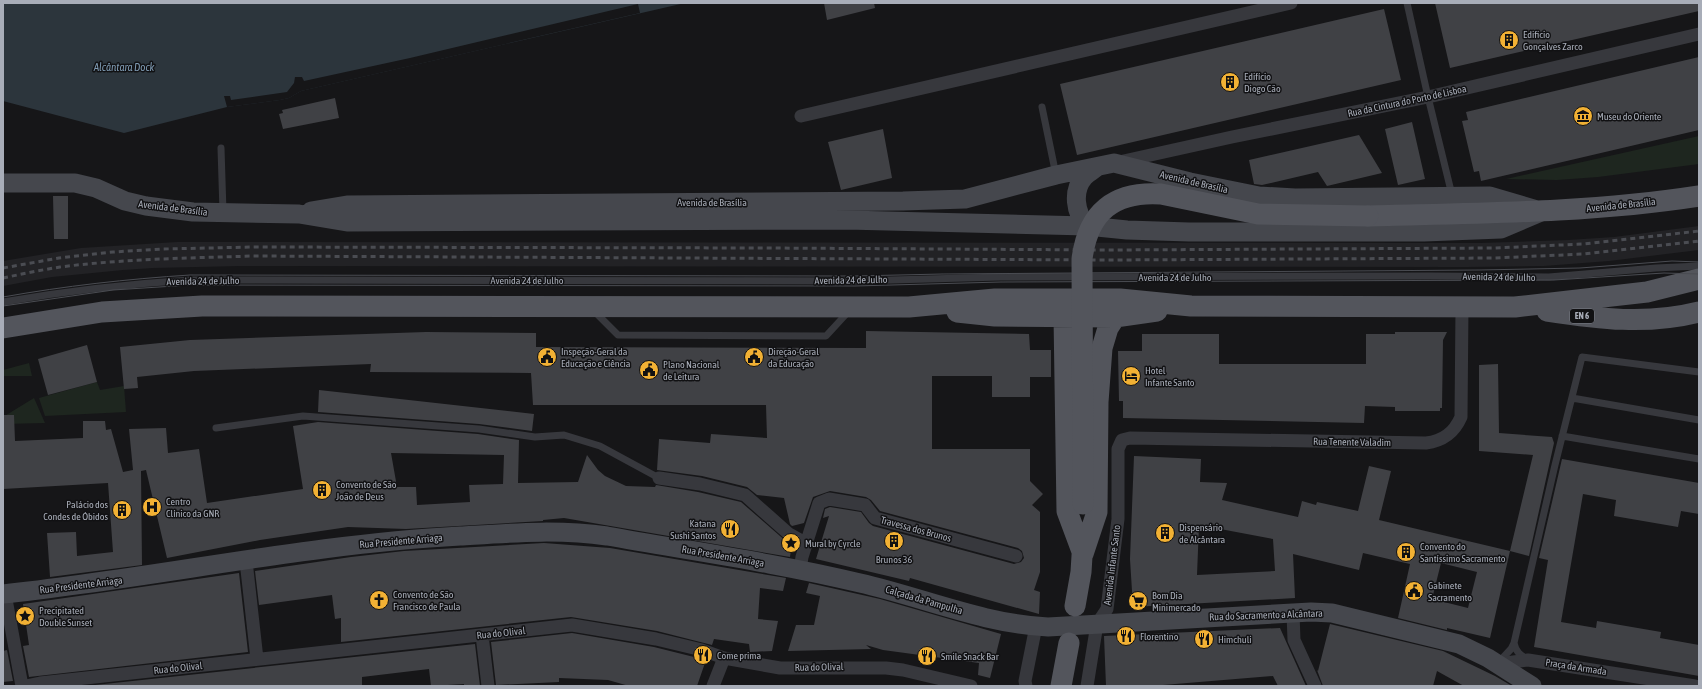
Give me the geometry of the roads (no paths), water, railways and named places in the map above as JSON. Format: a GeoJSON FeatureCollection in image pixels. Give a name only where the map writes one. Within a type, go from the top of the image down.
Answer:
{"type":"FeatureCollection","features":[{"type":"Feature","properties":{"kind":"main road"},"geometry":{"type":"LineString","coordinates":[[1075,606],[1083,554],[1082,259],[1088,232],[1099,215],[1114,202],[1126,196],[1144,193],[1161,194],[1258,214],[1368,216],[1543,212]]}},
{"type":"Feature","properties":{"kind":"main road","name":"Avenida de Brasília"},"geometry":{"type":"LineString","coordinates":[[1543,212],[1629,205],[1699,196]]}},
{"type":"Feature","properties":{"kind":"main road"},"geometry":{"type":"LineString","coordinates":[[3,328],[95,313],[172,307],[909,307],[995,300],[1118,308],[1191,306],[1515,306],[1647,292],[1699,279]]}},
{"type":"Feature","properties":{"kind":"main road","name":"EN 6"},"geometry":{"type":"LineString","coordinates":[[1515,306],[1601,319],[1650,319],[1699,312]]}},
{"type":"Feature","properties":{"kind":"main road"},"geometry":{"type":"LineString","coordinates":[[909,307],[995,316],[1064,316],[1118,308]]}},
{"type":"Feature","properties":{"kind":"main road"},"geometry":{"type":"LineString","coordinates":[[1083,554],[1097,512],[1098,402],[1102,348],[1108,328],[1118,308]]}},
{"type":"Feature","properties":{"kind":"main road"},"geometry":{"type":"LineString","coordinates":[[1064,316],[1067,511],[1083,554]]}},
{"type":"Feature","properties":{"kind":"main road"},"geometry":{"type":"LineString","coordinates":[[1061,686],[1069,644]]}},
{"type":"Feature","properties":{"kind":"street"},"geometry":{"type":"LineString","coordinates":[[802,116],[1291,3]]}},
{"type":"Feature","properties":{"kind":"street","name":"Rua da Cintura do Porto de Lisboa"},"geometry":{"type":"LineString","coordinates":[[1105,165],[1232,137],[1428,97],[1699,34]]}},
{"type":"Feature","properties":{"kind":"street"},"geometry":{"type":"LineString","coordinates":[[1087,226],[1080,219],[1077,211],[1076,196],[1084,177],[1105,165]]}},
{"type":"Feature","properties":{"kind":"street","name":"Avenida de Brasília"},"geometry":{"type":"LineString","coordinates":[[576,212],[847,201],[965,199],[1056,175],[1105,165],[1259,196],[1295,198],[1490,196],[1543,212]]}},
{"type":"Feature","properties":{"kind":"street","name":"Avenida de Brasília"},"geometry":{"type":"LineString","coordinates":[[3,183],[75,183],[96,188],[125,201],[146,206],[193,212],[299,214],[346,205],[418,212],[576,212],[1087,226],[1127,230],[1189,232],[1424,232],[1500,229],[1543,212]]}},
{"type":"Feature","properties":{"kind":"street"},"geometry":{"type":"LineString","coordinates":[[847,201],[847,220]]}},
{"type":"Feature","properties":{"kind":"street","name":"Rua Tenente Valadim"},"geometry":{"type":"LineString","coordinates":[[1122,440],[1130,438],[1426,443],[1443,439],[1451,433],[1461,417],[1462,306]]}},
{"type":"Feature","properties":{"kind":"street"},"geometry":{"type":"LineString","coordinates":[[1650,319],[1699,320]]}},
{"type":"Feature","properties":{"kind":"street","name":"Avenida Infante Santo"},"geometry":{"type":"LineString","coordinates":[[1086,686],[1097,624],[1107,609],[1118,519],[1118,449],[1122,440]]}},
{"type":"Feature","properties":{"kind":"street"},"geometry":{"type":"LineString","coordinates":[[659,478],[700,484],[745,496],[789,534],[807,544]]}},
{"type":"Feature","properties":{"kind":"street","name":"Travessa dos Brunos"},"geometry":{"type":"LineString","coordinates":[[800,570],[802,557],[819,502],[829,499],[865,505],[875,518],[1016,556]]}},
{"type":"Feature","properties":{"kind":"street","name":"Rua Presidente Arriaga"},"geometry":{"type":"LineString","coordinates":[[4,594],[140,577],[370,542],[554,531],[607,536],[800,570]]}},
{"type":"Feature","properties":{"kind":"street"},"geometry":{"type":"LineString","coordinates":[[246,561],[257,659]]}},
{"type":"Feature","properties":{"kind":"street","name":"Calçada da Pampulha"},"geometry":{"type":"LineString","coordinates":[[800,570],[885,589],[998,621],[1042,626],[1097,624]]}},
{"type":"Feature","properties":{"kind":"street"},"geometry":{"type":"LineString","coordinates":[[4,594],[22,686]]}},
{"type":"Feature","properties":{"kind":"street","name":"Rua do Sacramento a Alcântara"},"geometry":{"type":"LineString","coordinates":[[1097,624],[1322,612],[1360,619],[1459,644],[1498,664]]}},
{"type":"Feature","properties":{"kind":"street"},"geometry":{"type":"LineString","coordinates":[[1293,613],[1294,640],[1315,686]]}},
{"type":"Feature","properties":{"kind":"street","name":"Rua do Olival"},"geometry":{"type":"LineString","coordinates":[[26,686],[40,683],[572,625],[656,639],[702,650],[724,658],[780,668],[886,668],[903,670],[971,686]]}},
{"type":"Feature","properties":{"kind":"street"},"geometry":{"type":"LineString","coordinates":[[1024,684],[1042,626]]}},
{"type":"Feature","properties":{"kind":"street"},"geometry":{"type":"LineString","coordinates":[[482,635],[488,686]]}},
{"type":"Feature","properties":{"kind":"street"},"geometry":{"type":"LineString","coordinates":[[713,686],[724,658]]}},
{"type":"Feature","properties":{"kind":"street","name":"Praça da Armada"},"geometry":{"type":"LineString","coordinates":[[1498,664],[1528,660],[1695,686]]}},
{"type":"Feature","properties":{"kind":"street"},"geometry":{"type":"LineString","coordinates":[[1498,664],[1532,686]]}},
{"type":"Feature","properties":{"kind":"lane"},"geometry":{"type":"LineString","coordinates":[[1407,3],[1452,196]]}},
{"type":"Feature","properties":{"kind":"lane"},"geometry":{"type":"LineString","coordinates":[[1042,107],[1056,175]]}},
{"type":"Feature","properties":{"kind":"lane"},"geometry":{"type":"LineString","coordinates":[[221,148],[223,212]]}},
{"type":"Feature","properties":{"kind":"lane","name":"Avenida 24 de Julho"},"geometry":{"type":"LineString","coordinates":[[3,302],[51,293],[112,286],[190,280],[855,281],[1001,277],[1549,277],[1699,266]]}},
{"type":"Feature","properties":{"kind":"lane"},"geometry":{"type":"LineString","coordinates":[[588,306],[618,335],[819,336],[826,336],[853,307]]}},
{"type":"Feature","properties":{"kind":"lane"},"geometry":{"type":"LineString","coordinates":[[1498,664],[1511,649],[1514,643],[1582,357],[1699,372]]}},
{"type":"Feature","properties":{"kind":"lane"},"geometry":{"type":"LineString","coordinates":[[1572,398],[1699,420]]}},
{"type":"Feature","properties":{"kind":"lane"},"geometry":{"type":"LineString","coordinates":[[216,428],[303,416],[479,428],[535,437],[564,435],[600,446],[659,478]]}},
{"type":"Feature","properties":{"kind":"lane"},"geometry":{"type":"LineString","coordinates":[[1562,436],[1699,459]]}},
{"type":"Feature","properties":{"kind":"lane"},"geometry":{"type":"LineString","coordinates":[[1514,643],[1516,650],[1520,655],[1528,660]]}},
{"type":"Feature","properties":{"kind":"water","name":"Alcântara Dock"},"geometry":{"type":"Polygon","coordinates":[[[3,3],[685,3],[301,91],[289,98],[227,107],[124,133],[3,101],[3,3]]]}},
{"type":"Feature","properties":{"kind":"tram line"},"geometry":{"type":"LineString","coordinates":[[3,297],[96,283],[190,275],[855,276],[1479,270],[1580,268],[1672,261],[1699,262]]}},
{"type":"Feature","properties":{"kind":"tram line"},"geometry":{"type":"LineString","coordinates":[[3,306],[113,290],[190,285],[855,286],[1001,282],[1554,280],[1664,273],[1699,274]]}},
{"type":"Feature","properties":{"kind":"railway"},"geometry":{"type":"LineString","coordinates":[[3,268],[59,258],[113,252],[163,249],[254,247],[1111,250],[1495,248],[1583,244],[1699,231]]}},
{"type":"Feature","properties":{"kind":"railway"},"geometry":{"type":"LineString","coordinates":[[3,278],[60,267],[108,262],[253,256],[1111,260],[1494,258],[1584,254],[1699,241]]}},
{"type":"Feature","properties":{"kind":"place","name":"Edificio Gonçalves Zarco"},"geometry":{"type":"Point","coordinates":[1509,40]}},
{"type":"Feature","properties":{"kind":"place","name":"Edifício Diogo Cão"},"geometry":{"type":"Point","coordinates":[1230,82]}},
{"type":"Feature","properties":{"kind":"place","name":"Museu do Oriente"},"geometry":{"type":"Point","coordinates":[1583,116]}},
{"type":"Feature","properties":{"kind":"place","name":"Inspeção-Geral da Educação e Ciência"},"geometry":{"type":"Point","coordinates":[547,357]}},
{"type":"Feature","properties":{"kind":"place","name":"Direção-Geral da Educação"},"geometry":{"type":"Point","coordinates":[754,357]}},
{"type":"Feature","properties":{"kind":"place","name":"Plano Nacional de Leitura"},"geometry":{"type":"Point","coordinates":[649,370]}},
{"type":"Feature","properties":{"kind":"place","name":"Hotel Infante Santo"},"geometry":{"type":"Point","coordinates":[1131,376]}},
{"type":"Feature","properties":{"kind":"place","name":"Convento de São João de Deus"},"geometry":{"type":"Point","coordinates":[322,490]}},
{"type":"Feature","properties":{"kind":"place","name":"Centro Clínico da GNR"},"geometry":{"type":"Point","coordinates":[152,507]}},
{"type":"Feature","properties":{"kind":"place","name":"Palácio dos Condes de Óbidos"},"geometry":{"type":"Point","coordinates":[122,510]}},
{"type":"Feature","properties":{"kind":"place","name":"Katana Sushi Santos"},"geometry":{"type":"Point","coordinates":[730,529]}},
{"type":"Feature","properties":{"kind":"place","name":"Dispensário de Alcântara"},"geometry":{"type":"Point","coordinates":[1165,533]}},
{"type":"Feature","properties":{"kind":"place","name":"Brunos 36"},"geometry":{"type":"Point","coordinates":[894,541]}},
{"type":"Feature","properties":{"kind":"place","name":"Mural by Cyrcle"},"geometry":{"type":"Point","coordinates":[791,543]}},
{"type":"Feature","properties":{"kind":"place","name":"Convento do Santíssimo Sacramento"},"geometry":{"type":"Point","coordinates":[1406,552]}},
{"type":"Feature","properties":{"kind":"place","name":"Gabinete Sacramento"},"geometry":{"type":"Point","coordinates":[1414,591]}},
{"type":"Feature","properties":{"kind":"place","name":"Convento de São Francisco de Paula"},"geometry":{"type":"Point","coordinates":[379,600]}},
{"type":"Feature","properties":{"kind":"place","name":"Bom Dia Minimercado"},"geometry":{"type":"Point","coordinates":[1138,601]}},
{"type":"Feature","properties":{"kind":"place","name":"Precipitated Double Sunset"},"geometry":{"type":"Point","coordinates":[25,616]}},
{"type":"Feature","properties":{"kind":"place","name":"Florentino"},"geometry":{"type":"Point","coordinates":[1126,636]}},
{"type":"Feature","properties":{"kind":"place","name":"Himchuli"},"geometry":{"type":"Point","coordinates":[1204,639]}},
{"type":"Feature","properties":{"kind":"place","name":"Come prima"},"geometry":{"type":"Point","coordinates":[703,655]}},
{"type":"Feature","properties":{"kind":"place","name":"Smile Snack Bar"},"geometry":{"type":"Point","coordinates":[927,656]}}]}
